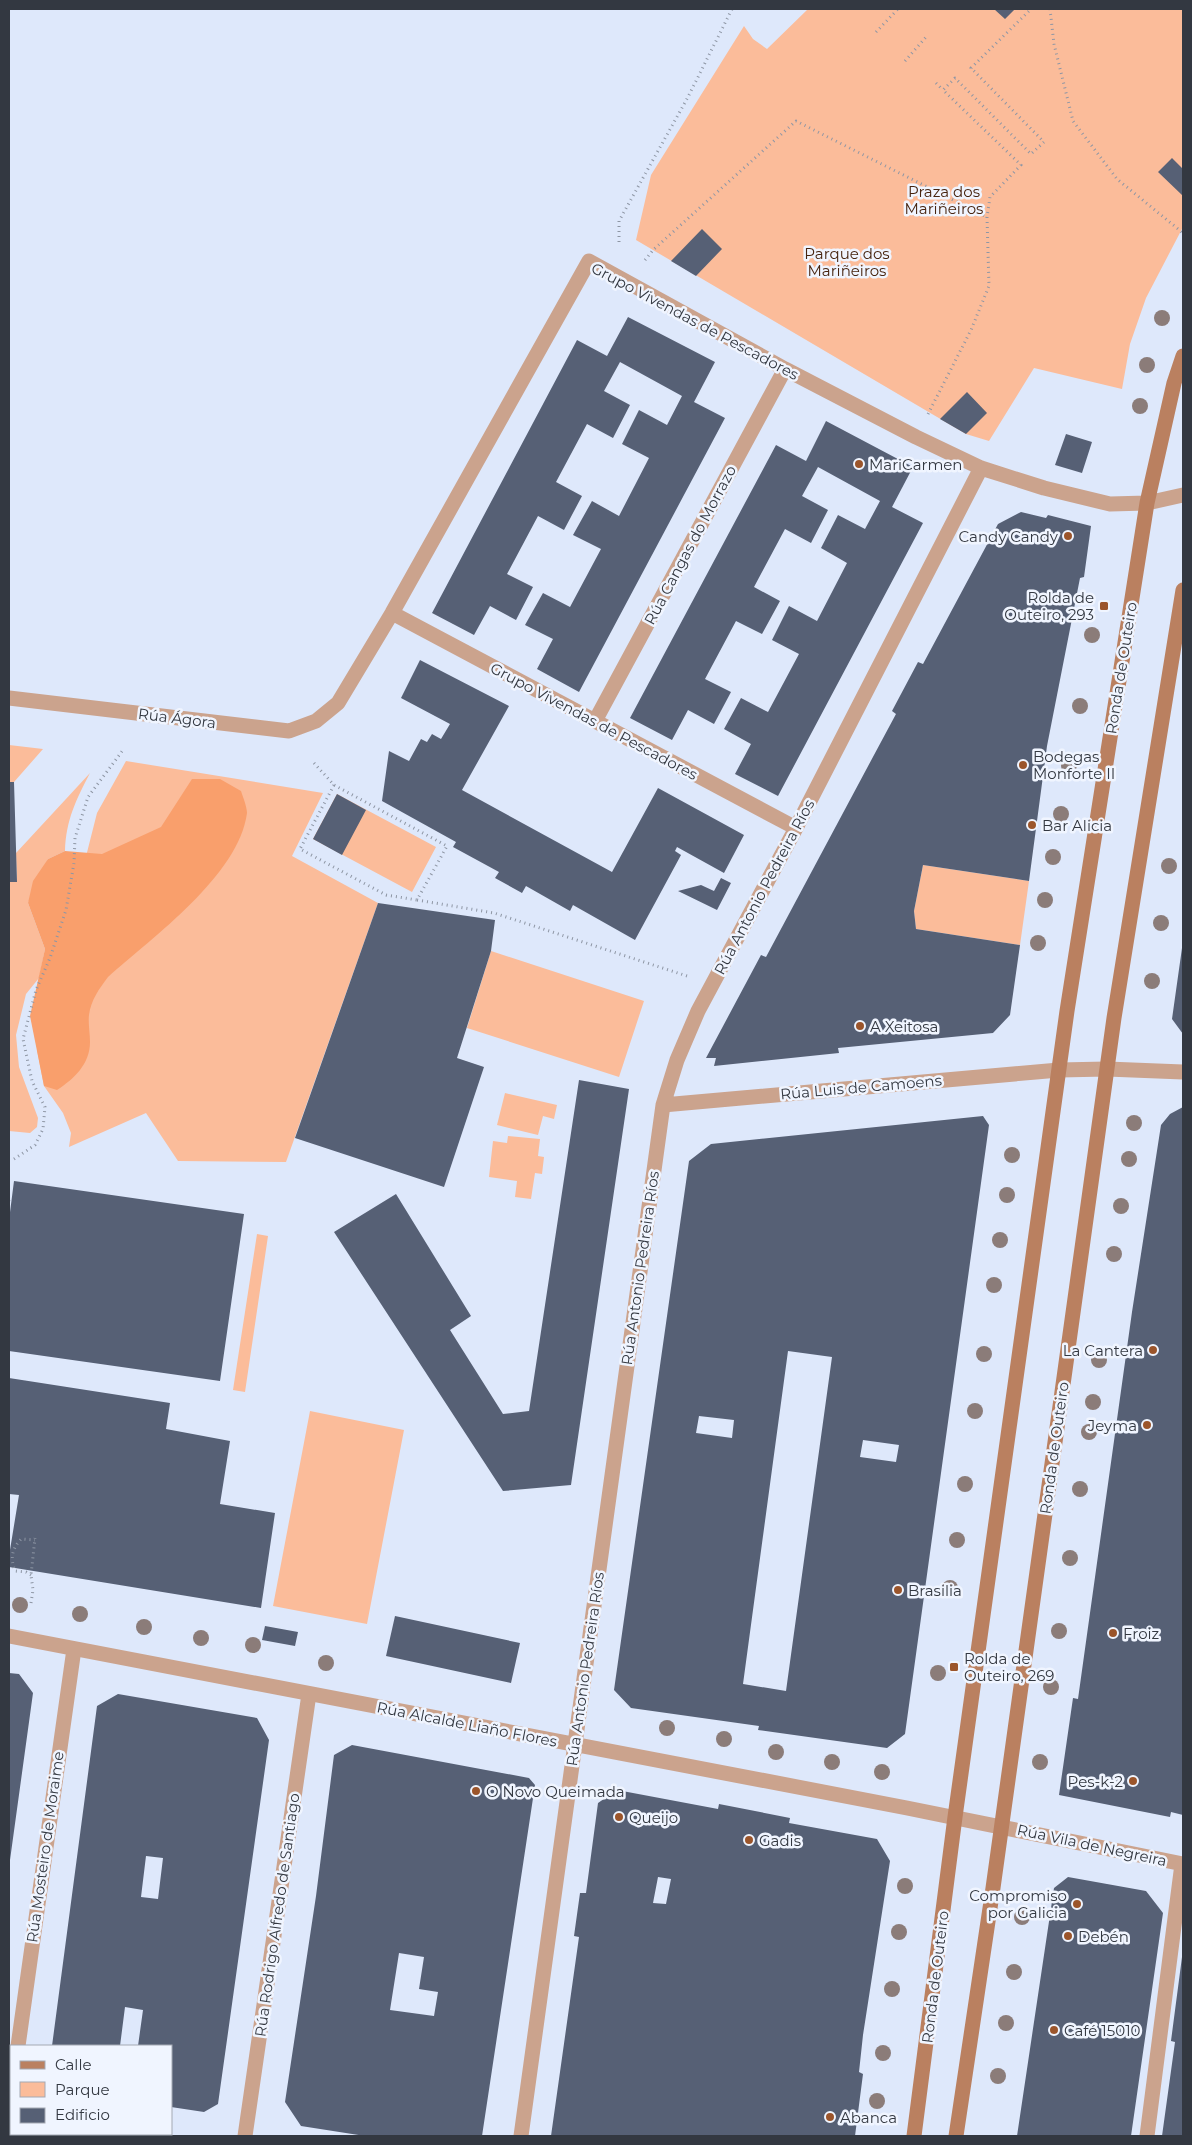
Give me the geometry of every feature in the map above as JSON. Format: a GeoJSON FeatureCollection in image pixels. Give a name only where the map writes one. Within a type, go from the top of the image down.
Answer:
{"type":"FeatureCollection","features":[{"type":"Feature","properties":{"kind":"main road","name":"Ronda de Outeiro"},"geometry":{"type":"LineString","coordinates":[[914,2136],[955,1817],[1067,1011],[1147,503],[1174,383],[1183,356]]}},
{"type":"Feature","properties":{"kind":"main road","name":"Ronda de Outeiro"},"geometry":{"type":"LineString","coordinates":[[956,2136],[1107,1069],[1183,590]]}},
{"type":"Feature","properties":{"kind":"street","name":"Grupo Vivendas de Pescadores"},"geometry":{"type":"LineString","coordinates":[[338,703],[392,613],[589,261],[785,369],[916,437],[981,468],[1044,488],[1110,504],[1147,503]]}},
{"type":"Feature","properties":{"kind":"street","name":"Rúa Cangas do Morrazo"},"geometry":{"type":"LineString","coordinates":[[594,721],[785,369]]}},
{"type":"Feature","properties":{"kind":"street","name":"Rúa Antonio Pedreira Ríos"},"geometry":{"type":"LineString","coordinates":[[521,2136],[663,1104],[677,1060],[698,1011],[796,828],[981,468]]}},
{"type":"Feature","properties":{"kind":"street"},"geometry":{"type":"LineString","coordinates":[[1147,503],[1183,495]]}},
{"type":"Feature","properties":{"kind":"street","name":"Grupo Vivendas de Pescadores"},"geometry":{"type":"LineString","coordinates":[[392,613],[796,828]]}},
{"type":"Feature","properties":{"kind":"street","name":"Rúa Ágora"},"geometry":{"type":"LineString","coordinates":[[9,698],[288,731],[316,721],[338,703]]}},
{"type":"Feature","properties":{"kind":"street"},"geometry":{"type":"LineString","coordinates":[[1060,1070],[1107,1069],[1183,1072]]}},
{"type":"Feature","properties":{"kind":"street","name":"Rúa Luis de Camoens"},"geometry":{"type":"LineString","coordinates":[[663,1104],[1060,1070]]}},
{"type":"Feature","properties":{"kind":"street","name":"Rúa Alcalde Liaño Flores"},"geometry":{"type":"LineString","coordinates":[[9,1636],[955,1817]]}},
{"type":"Feature","properties":{"kind":"street","name":"Rúa Mosteiro de Moraime"},"geometry":{"type":"LineString","coordinates":[[18,2045],[74,1649]]}},
{"type":"Feature","properties":{"kind":"street","name":"Rúa Rodrigo Alfredo de Santiago"},"geometry":{"type":"LineString","coordinates":[[245,2136],[310,1694]]}},
{"type":"Feature","properties":{"kind":"street"},"geometry":{"type":"LineString","coordinates":[[955,1817],[1001,1827]]}},
{"type":"Feature","properties":{"kind":"street","name":"Rúa Vila de Negreira"},"geometry":{"type":"LineString","coordinates":[[1001,1827],[1183,1864]]}},
{"type":"Feature","properties":{"kind":"street"},"geometry":{"type":"LineString","coordinates":[[1147,2136],[1183,1864]]}},
{"type":"Feature","properties":{"kind":"street"},"geometry":{"type":"LineString","coordinates":[[9,2119],[10,2106]]}},
{"type":"Feature","properties":{"kind":"path"},"geometry":{"type":"LineString","coordinates":[[619,242],[619,221],[688,97],[732,9]]}},
{"type":"Feature","properties":{"kind":"path"},"geometry":{"type":"LineString","coordinates":[[876,32],[898,9]]}},
{"type":"Feature","properties":{"kind":"path"},"geometry":{"type":"LineString","coordinates":[[943,90],[955,78],[1031,154],[1038,148],[1044,142],[971,68],[1031,9]]}},
{"type":"Feature","properties":{"kind":"path"},"geometry":{"type":"LineString","coordinates":[[1050,9],[1054,44],[1073,121],[1116,178],[1183,233]]}},
{"type":"Feature","properties":{"kind":"path"},"geometry":{"type":"LineString","coordinates":[[905,61],[926,37]]}},
{"type":"Feature","properties":{"kind":"path"},"geometry":{"type":"LineString","coordinates":[[926,417],[971,330],[989,286],[987,217],[990,197],[1021,165],[936,83]]}},
{"type":"Feature","properties":{"kind":"path"},"geometry":{"type":"LineString","coordinates":[[645,260],[653,250],[796,121],[987,217]]}},
{"type":"Feature","properties":{"kind":"path"},"geometry":{"type":"LineString","coordinates":[[9,1159],[14,1159],[35,1144],[43,1129],[45,1107],[32,1081],[23,1039],[36,990],[50,958],[66,910],[74,863],[75,838],[88,797],[123,750]]}},
{"type":"Feature","properties":{"kind":"path"},"geometry":{"type":"LineString","coordinates":[[314,763],[334,785],[447,846],[417,900]]}},
{"type":"Feature","properties":{"kind":"path"},"geometry":{"type":"LineString","coordinates":[[334,785],[300,849],[386,895],[494,913],[688,977]]}},
{"type":"Feature","properties":{"kind":"path"},"geometry":{"type":"LineString","coordinates":[[31,1575],[26,1572],[15,1571],[11,1561],[14,1546],[21,1539],[35,1539],[31,1575],[33,1590],[31,1603]]}},
{"type":"Feature","properties":{"kind":"green space","name":"Praza dos Mariñeiros"},"geometry":{"type":"Polygon","coordinates":[[[808,9],[1183,9],[1183,227],[1146,298],[1130,344],[1122,389],[1034,368],[989,441],[966,434],[636,240],[651,175],[744,26],[753,39],[767,49],[808,9]]]}},
{"type":"Feature","properties":{"kind":"green space"},"geometry":{"type":"Polygon","coordinates":[[[9,745],[43,749],[14,782],[9,782],[9,745]]]}},
{"type":"Feature","properties":{"kind":"green space"},"geometry":{"type":"Polygon","coordinates":[[[126,761],[323,793],[292,856],[378,903],[286,1162],[178,1161],[146,1113],[69,1147],[71,1133],[63,1113],[44,1086],[37,1050],[97,813],[126,761]]]}},
{"type":"Feature","properties":{"kind":"green space"},"geometry":{"type":"Polygon","coordinates":[[[90,773],[73,810],[67,830],[65,851],[48,859],[28,903],[45,949],[39,978],[26,994],[16,1035],[19,1067],[38,1118],[37,1127],[30,1133],[9,1131],[9,882],[17,882],[16,853],[90,773]]]}},
{"type":"Feature","properties":{"kind":"green space"},"geometry":{"type":"Polygon","coordinates":[[[337,794],[436,847],[412,892],[313,839],[337,794]]]}},
{"type":"Feature","properties":{"kind":"green space"},"geometry":{"type":"Polygon","coordinates":[[[923,865],[1029,881],[1020,945],[916,929],[914,911],[923,865]]]}},
{"type":"Feature","properties":{"kind":"green space"},"geometry":{"type":"Polygon","coordinates":[[[491,951],[644,1001],[619,1077],[467,1028],[491,951]]]}},
{"type":"Feature","properties":{"kind":"green space"},"geometry":{"type":"Polygon","coordinates":[[[505,1093],[557,1105],[554,1119],[543,1116],[538,1135],[497,1125],[505,1093]]]}},
{"type":"Feature","properties":{"kind":"green space"},"geometry":{"type":"Polygon","coordinates":[[[508,1136],[540,1139],[538,1156],[544,1157],[542,1174],[535,1173],[531,1199],[515,1197],[517,1181],[489,1177],[493,1141],[507,1143],[508,1136]]]}},
{"type":"Feature","properties":{"kind":"green space"},"geometry":{"type":"Polygon","coordinates":[[[257,1234],[268,1236],[245,1392],[233,1390],[257,1234]]]}},
{"type":"Feature","properties":{"kind":"green space"},"geometry":{"type":"Polygon","coordinates":[[[310,1411],[404,1430],[367,1624],[273,1606],[310,1411]]]}},
{"type":"Feature","properties":{"kind":"shaded area"},"geometry":{"type":"Polygon","coordinates":[[[192,779],[220,779],[241,791],[247,813],[241,836],[228,859],[211,882],[170,924],[108,977],[90,1010],[89,1050],[80,1070],[57,1090],[44,1086],[30,1016],[45,949],[28,903],[33,881],[48,859],[65,851],[102,854],[161,827],[192,779]]]}},
{"type":"Feature","properties":{"kind":"building"},"geometry":{"type":"Polygon","coordinates":[[[994,9],[1015,9],[1005,19],[994,9]]]}},
{"type":"Feature","properties":{"kind":"building"},"geometry":{"type":"Polygon","coordinates":[[[1172,158],[1183,169],[1182,195],[1158,172],[1172,158]]]}},
{"type":"Feature","properties":{"kind":"building"},"geometry":{"type":"Polygon","coordinates":[[[702,229],[722,249],[696,276],[671,261],[702,229]]]}},
{"type":"Feature","properties":{"kind":"building"},"geometry":{"type":"Polygon","coordinates":[[[628,317],[715,362],[694,402],[725,418],[579,692],[537,669],[553,639],[525,625],[543,593],[570,607],[601,549],[573,535],[592,501],[619,516],[649,458],[622,444],[639,410],[667,425],[682,396],[620,362],[604,391],[630,405],[613,438],[587,424],[556,482],[582,496],[564,530],[538,516],[507,574],[533,587],[516,620],[490,606],[474,635],[432,613],[577,340],[607,356],[628,317]]]}},
{"type":"Feature","properties":{"kind":"building"},"geometry":{"type":"Polygon","coordinates":[[[967,392],[987,413],[966,434],[940,419],[967,392]]]}},
{"type":"Feature","properties":{"kind":"building"},"geometry":{"type":"Polygon","coordinates":[[[826,421],[913,467],[892,507],[923,523],[778,796],[735,774],[751,744],[724,729],[741,698],[768,712],[799,654],[772,640],[789,606],[817,621],[847,563],[821,548],[838,515],[865,529],[880,501],[818,467],[802,496],[828,510],[811,543],[785,529],[754,587],[780,601],[762,634],[736,621],[705,679],[731,692],[714,724],[688,710],[672,740],[630,718],[776,445],[806,461],[826,421]]]}},
{"type":"Feature","properties":{"kind":"building"},"geometry":{"type":"Polygon","coordinates":[[[1066,434],[1092,442],[1082,473],[1055,465],[1066,434]]]}},
{"type":"Feature","properties":{"kind":"building"},"geometry":{"type":"Polygon","coordinates":[[[1021,512],[1046,518],[1048,515],[1091,526],[1084,577],[1080,578],[1047,746],[1029,881],[923,865],[914,911],[916,929],[1020,945],[1010,1015],[993,1033],[838,1048],[839,1053],[714,1066],[716,1058],[706,1058],[761,955],[766,957],[896,714],[892,711],[918,662],[923,664],[998,524],[1021,512]]]}},
{"type":"Feature","properties":{"kind":"building"},"geometry":{"type":"Polygon","coordinates":[[[420,660],[509,706],[462,790],[612,872],[658,788],[744,835],[724,873],[677,847],[675,851],[681,855],[635,940],[573,905],[570,911],[526,886],[522,893],[495,878],[499,872],[453,847],[456,842],[382,801],[389,751],[409,761],[421,739],[427,742],[432,734],[441,739],[450,724],[401,698],[420,660]]]}},
{"type":"Feature","properties":{"kind":"building"},"geometry":{"type":"Polygon","coordinates":[[[9,782],[14,782],[17,882],[9,882],[9,782]]]}},
{"type":"Feature","properties":{"kind":"building"},"geometry":{"type":"Polygon","coordinates":[[[337,794],[366,810],[342,855],[313,839],[337,794]]]}},
{"type":"Feature","properties":{"kind":"building"},"geometry":{"type":"Polygon","coordinates":[[[721,878],[731,883],[717,910],[678,891],[701,885],[714,891],[721,878]]]}},
{"type":"Feature","properties":{"kind":"building"},"geometry":{"type":"Polygon","coordinates":[[[378,903],[495,920],[491,951],[457,1058],[484,1067],[444,1187],[295,1138],[378,903]]]}},
{"type":"Feature","properties":{"kind":"building"},"geometry":{"type":"Polygon","coordinates":[[[1183,948],[1183,1034],[1172,1019],[1183,948]]]}},
{"type":"Feature","properties":{"kind":"building"},"geometry":{"type":"Polygon","coordinates":[[[579,1080],[629,1089],[571,1485],[503,1491],[334,1232],[396,1194],[471,1316],[450,1330],[503,1414],[529,1411],[579,1080]]]}},
{"type":"Feature","properties":{"kind":"building"},"geometry":{"type":"Polygon","coordinates":[[[1183,1107],[1183,1815],[1171,1812],[1170,1817],[1059,1795],[1073,1698],[1078,1699],[1132,1312],[1161,1125],[1170,1114],[1183,1107]]]}},
{"type":"Feature","properties":{"kind":"building"},"geometry":{"type":"Polygon","coordinates":[[[983,1116],[989,1125],[905,1734],[887,1748],[758,1730],[759,1726],[631,1708],[614,1690],[689,1161],[711,1144],[983,1116]],[[788,1351],[743,1684],[786,1691],[832,1357],[788,1351]],[[699,1416],[696,1433],[732,1438],[734,1420],[699,1416]],[[863,1440],[860,1457],[896,1462],[899,1445],[863,1440]]]}},
{"type":"Feature","properties":{"kind":"building"},"geometry":{"type":"Polygon","coordinates":[[[14,1181],[244,1214],[220,1381],[9,1351],[9,1220],[14,1181]]]}},
{"type":"Feature","properties":{"kind":"building"},"geometry":{"type":"Polygon","coordinates":[[[9,1378],[170,1403],[166,1429],[230,1441],[220,1504],[275,1513],[261,1608],[9,1567],[9,1556],[19,1495],[9,1494],[9,1378]]]}},
{"type":"Feature","properties":{"kind":"building"},"geometry":{"type":"Polygon","coordinates":[[[395,1616],[520,1643],[511,1683],[386,1656],[395,1616]]]}},
{"type":"Feature","properties":{"kind":"building"},"geometry":{"type":"Polygon","coordinates":[[[265,1626],[298,1632],[295,1646],[262,1640],[265,1626]]]}},
{"type":"Feature","properties":{"kind":"building"},"geometry":{"type":"Polygon","coordinates":[[[9,1673],[19,1674],[33,1693],[10,1860],[9,1673]]]}},
{"type":"Feature","properties":{"kind":"building"},"geometry":{"type":"Polygon","coordinates":[[[118,1694],[257,1718],[269,1740],[218,2104],[204,2112],[172,2107],[172,2045],[138,2045],[143,2010],[125,2007],[120,2045],[52,2045],[97,1706],[118,1694]],[[146,1856],[141,1897],[158,1899],[163,1858],[146,1856]]]}},
{"type":"Feature","properties":{"kind":"building"},"geometry":{"type":"Polygon","coordinates":[[[352,1745],[529,1778],[535,1785],[482,2136],[365,2136],[301,2126],[285,2102],[316,1896],[334,1755],[352,1745]],[[399,1953],[390,2010],[434,2016],[438,1992],[419,1989],[424,1957],[399,1953]]]}},
{"type":"Feature","properties":{"kind":"building"},"geometry":{"type":"Polygon","coordinates":[[[617,1790],[718,1809],[719,1804],[790,1818],[789,1823],[877,1839],[890,1861],[863,2035],[859,2072],[863,2074],[855,2136],[551,2136],[579,1937],[574,1936],[580,1893],[586,1893],[598,1803],[617,1790]],[[658,1877],[653,1903],[666,1904],[671,1879],[658,1877]]]}},
{"type":"Feature","properties":{"kind":"building"},"geometry":{"type":"Polygon","coordinates":[[[1068,1877],[1146,1891],[1163,1913],[1131,2136],[1017,2136],[1054,1888],[1068,1877]]]}},
{"type":"Feature","properties":{"kind":"building"},"geometry":{"type":"Polygon","coordinates":[[[1182,1957],[1183,2136],[1162,2136],[1175,2042],[1171,2041],[1182,1957]]]}},
{"type":"Feature","properties":{"kind":"place","name":"MariCarmen"},"geometry":{"type":"Point","coordinates":[859,464]}},
{"type":"Feature","properties":{"kind":"place","name":"Candy Candy"},"geometry":{"type":"Point","coordinates":[1068,536]}},
{"type":"Feature","properties":{"kind":"place","name":"Rolda de Outeiro, 293"},"geometry":{"type":"Point","coordinates":[1104,606]}},
{"type":"Feature","properties":{"kind":"place","name":"Bodegas Monforte II"},"geometry":{"type":"Point","coordinates":[1023,765]}},
{"type":"Feature","properties":{"kind":"place","name":"Bar Alicia"},"geometry":{"type":"Point","coordinates":[1032,825]}},
{"type":"Feature","properties":{"kind":"place","name":"A Xeitosa"},"geometry":{"type":"Point","coordinates":[860,1026]}},
{"type":"Feature","properties":{"kind":"place","name":"La Cantera"},"geometry":{"type":"Point","coordinates":[1153,1350]}},
{"type":"Feature","properties":{"kind":"place","name":"Jeyma"},"geometry":{"type":"Point","coordinates":[1147,1425]}},
{"type":"Feature","properties":{"kind":"place","name":"Brasilia"},"geometry":{"type":"Point","coordinates":[898,1590]}},
{"type":"Feature","properties":{"kind":"place","name":"Froiz"},"geometry":{"type":"Point","coordinates":[1113,1633]}},
{"type":"Feature","properties":{"kind":"place","name":"Rolda de Outeiro, 269"},"geometry":{"type":"Point","coordinates":[954,1667]}},
{"type":"Feature","properties":{"kind":"place","name":"Pes-k-2"},"geometry":{"type":"Point","coordinates":[1133,1781]}},
{"type":"Feature","properties":{"kind":"place","name":"O Novo Queimada"},"geometry":{"type":"Point","coordinates":[476,1791]}},
{"type":"Feature","properties":{"kind":"place","name":"Queijo"},"geometry":{"type":"Point","coordinates":[619,1817]}},
{"type":"Feature","properties":{"kind":"place","name":"Gadis"},"geometry":{"type":"Point","coordinates":[749,1840]}},
{"type":"Feature","properties":{"kind":"place","name":"Compromiso por Galicia"},"geometry":{"type":"Point","coordinates":[1077,1904]}},
{"type":"Feature","properties":{"kind":"place","name":"Debén"},"geometry":{"type":"Point","coordinates":[1068,1936]}},
{"type":"Feature","properties":{"kind":"place","name":"Café 15010"},"geometry":{"type":"Point","coordinates":[1054,2030]}},
{"type":"Feature","properties":{"kind":"place","name":"Abanca"},"geometry":{"type":"Point","coordinates":[830,2117]}},
{"type":"Feature","properties":{"kind":"park label","name":"Parque dos Mariñeiros"},"geometry":{"type":"Point","coordinates":[847,262]}}]}
